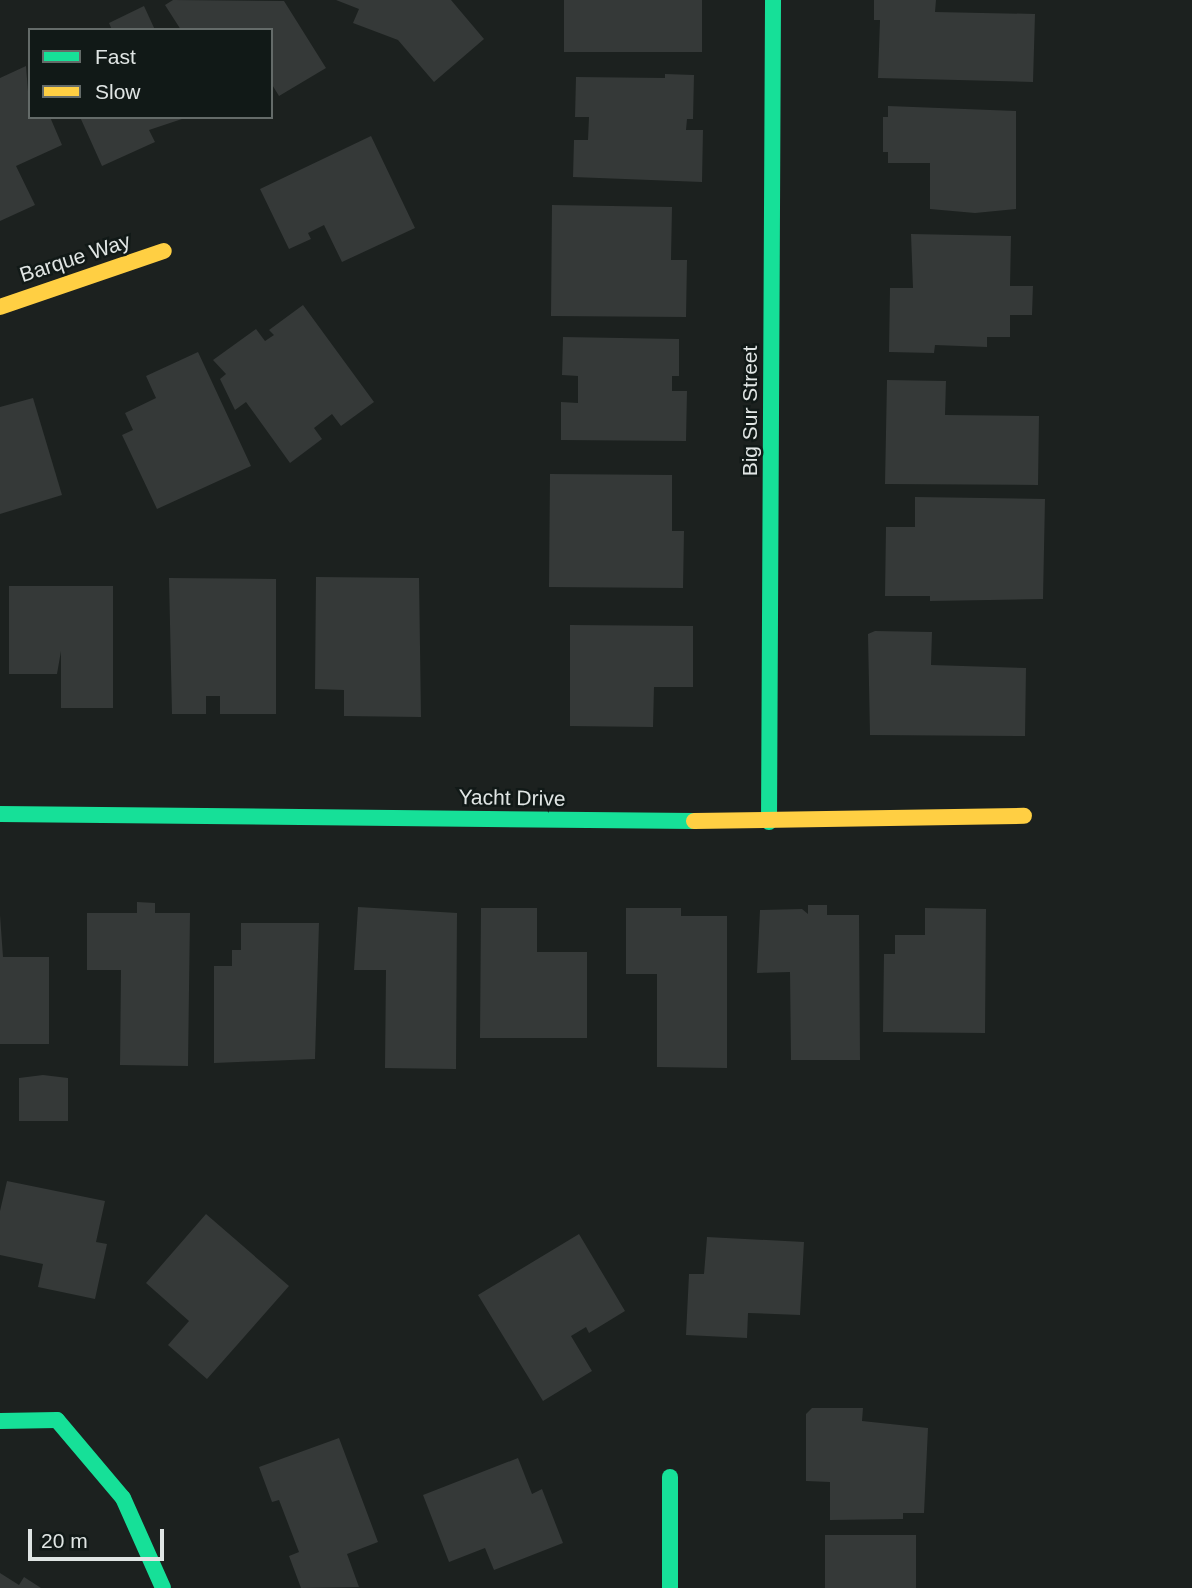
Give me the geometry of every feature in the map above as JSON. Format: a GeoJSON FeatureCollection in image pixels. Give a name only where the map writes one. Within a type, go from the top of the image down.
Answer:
{"type":"FeatureCollection","features":[{"type":"Feature","properties":{"kind":"street","name":"Big Sur Street"},"geometry":{"type":"LineString","coordinates":[[769,822],[773,0]]}},
{"type":"Feature","properties":{"kind":"street","name":"Barque Way"},"geometry":{"type":"LineString","coordinates":[[0,307],[164,251]]}},
{"type":"Feature","properties":{"kind":"street","name":"Yacht Drive"},"geometry":{"type":"LineString","coordinates":[[0,814],[769,822],[1024,816]]}},
{"type":"Feature","properties":{"kind":"street"},"geometry":{"type":"LineString","coordinates":[[0,1421],[57,1420],[123,1497],[163,1588]]}},
{"type":"Feature","properties":{"kind":"street"},"geometry":{"type":"LineString","coordinates":[[670,1477],[670,1588]]}},
{"type":"Feature","properties":{"kind":"building"},"geometry":{"type":"Polygon","coordinates":[[[173,0],[284,1],[326,68],[279,96],[273,86],[273,28],[180,28],[165,5],[173,0]]]}},
{"type":"Feature","properties":{"kind":"building"},"geometry":{"type":"Polygon","coordinates":[[[336,0],[451,0],[484,39],[434,82],[398,40],[353,23],[359,9],[336,0]]]}},
{"type":"Feature","properties":{"kind":"building"},"geometry":{"type":"Polygon","coordinates":[[[564,0],[702,0],[702,52],[564,52],[564,0]]]}},
{"type":"Feature","properties":{"kind":"building"},"geometry":{"type":"Polygon","coordinates":[[[874,0],[936,0],[935,12],[1035,14],[1033,82],[878,78],[880,20],[874,20],[874,0]]]}},
{"type":"Feature","properties":{"kind":"building"},"geometry":{"type":"Polygon","coordinates":[[[144,6],[154,28],[111,28],[109,23],[144,6]]]}},
{"type":"Feature","properties":{"kind":"building"},"geometry":{"type":"Polygon","coordinates":[[[26,66],[28,119],[51,119],[62,145],[16,166],[35,205],[0,221],[0,78],[26,66]]]}},
{"type":"Feature","properties":{"kind":"building"},"geometry":{"type":"Polygon","coordinates":[[[665,74],[694,75],[693,119],[687,119],[686,130],[703,130],[702,182],[573,177],[574,140],[588,140],[589,117],[575,117],[576,77],[665,78],[665,74]]]}},
{"type":"Feature","properties":{"kind":"building"},"geometry":{"type":"Polygon","coordinates":[[[888,106],[1016,111],[1016,209],[975,213],[930,209],[930,163],[888,163],[888,152],[883,152],[883,117],[888,117],[888,106]]]}},
{"type":"Feature","properties":{"kind":"building"},"geometry":{"type":"Polygon","coordinates":[[[81,119],[182,119],[149,130],[155,142],[102,166],[81,119]]]}},
{"type":"Feature","properties":{"kind":"building"},"geometry":{"type":"Polygon","coordinates":[[[371,136],[415,228],[342,262],[324,225],[308,233],[311,239],[289,249],[260,189],[371,136]]]}},
{"type":"Feature","properties":{"kind":"building"},"geometry":{"type":"Polygon","coordinates":[[[552,205],[672,207],[671,260],[687,260],[686,317],[551,316],[552,205]]]}},
{"type":"Feature","properties":{"kind":"building"},"geometry":{"type":"Polygon","coordinates":[[[911,234],[1011,236],[1010,286],[1033,286],[1032,315],[1010,315],[1010,337],[987,337],[987,347],[935,345],[934,353],[889,352],[890,288],[913,288],[911,234]]]}},
{"type":"Feature","properties":{"kind":"building"},"geometry":{"type":"Polygon","coordinates":[[[303,305],[374,402],[341,426],[332,414],[314,428],[322,439],[290,463],[246,402],[235,410],[220,379],[226,374],[213,360],[256,329],[265,341],[274,335],[269,330],[303,305]]]}},
{"type":"Feature","properties":{"kind":"building"},"geometry":{"type":"Polygon","coordinates":[[[563,337],[679,339],[679,376],[672,376],[672,391],[687,391],[686,441],[561,440],[561,402],[578,403],[578,376],[562,375],[563,337]]]}},
{"type":"Feature","properties":{"kind":"building"},"geometry":{"type":"Polygon","coordinates":[[[198,352],[251,466],[157,509],[122,435],[133,430],[125,413],[156,398],[146,376],[198,352]]]}},
{"type":"Feature","properties":{"kind":"building"},"geometry":{"type":"Polygon","coordinates":[[[887,380],[946,381],[945,415],[1039,416],[1038,485],[885,484],[887,380]]]}},
{"type":"Feature","properties":{"kind":"building"},"geometry":{"type":"Polygon","coordinates":[[[33,398],[62,495],[0,514],[0,407],[33,398]]]}},
{"type":"Feature","properties":{"kind":"building"},"geometry":{"type":"Polygon","coordinates":[[[550,474],[672,475],[672,531],[684,531],[683,588],[549,587],[550,474]]]}},
{"type":"Feature","properties":{"kind":"building"},"geometry":{"type":"Polygon","coordinates":[[[915,497],[1045,499],[1043,599],[930,601],[930,596],[885,596],[886,527],[915,527],[915,497]]]}},
{"type":"Feature","properties":{"kind":"building"},"geometry":{"type":"Polygon","coordinates":[[[316,577],[419,578],[421,717],[344,716],[344,690],[315,689],[316,577]]]}},
{"type":"Feature","properties":{"kind":"building"},"geometry":{"type":"Polygon","coordinates":[[[169,578],[276,579],[276,714],[220,714],[220,696],[206,696],[206,714],[172,714],[169,578]]]}},
{"type":"Feature","properties":{"kind":"building"},"geometry":{"type":"Polygon","coordinates":[[[9,586],[113,586],[113,708],[61,708],[61,651],[57,674],[9,674],[9,586]]]}},
{"type":"Feature","properties":{"kind":"building"},"geometry":{"type":"Polygon","coordinates":[[[570,625],[693,626],[693,687],[654,687],[653,727],[570,726],[570,625]]]}},
{"type":"Feature","properties":{"kind":"building"},"geometry":{"type":"Polygon","coordinates":[[[875,631],[932,632],[931,665],[1026,668],[1025,736],[870,735],[868,634],[875,631]]]}},
{"type":"Feature","properties":{"kind":"building"},"geometry":{"type":"Polygon","coordinates":[[[137,902],[155,903],[155,913],[190,913],[188,1066],[120,1065],[121,970],[87,970],[87,913],[137,913],[137,902]]]}},
{"type":"Feature","properties":{"kind":"building"},"geometry":{"type":"Polygon","coordinates":[[[808,905],[827,905],[827,915],[859,915],[860,1060],[791,1060],[790,972],[757,973],[760,910],[802,909],[808,914],[808,905]]]}},
{"type":"Feature","properties":{"kind":"building"},"geometry":{"type":"Polygon","coordinates":[[[358,907],[457,913],[456,1069],[385,1068],[386,970],[354,970],[358,907]]]}},
{"type":"Feature","properties":{"kind":"building"},"geometry":{"type":"Polygon","coordinates":[[[481,908],[537,908],[537,952],[587,952],[587,1038],[480,1038],[481,908]]]}},
{"type":"Feature","properties":{"kind":"building"},"geometry":{"type":"Polygon","coordinates":[[[626,908],[681,908],[681,916],[727,916],[727,1068],[657,1067],[657,974],[626,974],[626,908]]]}},
{"type":"Feature","properties":{"kind":"building"},"geometry":{"type":"Polygon","coordinates":[[[925,908],[986,909],[985,1033],[883,1032],[884,954],[895,954],[895,935],[925,935],[925,908]]]}},
{"type":"Feature","properties":{"kind":"building"},"geometry":{"type":"Polygon","coordinates":[[[0,915],[3,957],[49,957],[49,1044],[0,1044],[0,915]]]}},
{"type":"Feature","properties":{"kind":"building"},"geometry":{"type":"Polygon","coordinates":[[[241,923],[319,923],[315,1059],[214,1063],[214,966],[232,966],[232,950],[241,950],[241,923]]]}},
{"type":"Feature","properties":{"kind":"building"},"geometry":{"type":"Polygon","coordinates":[[[43,1075],[68,1078],[68,1121],[19,1121],[19,1078],[43,1075]]]}},
{"type":"Feature","properties":{"kind":"building"},"geometry":{"type":"Polygon","coordinates":[[[7,1181],[105,1201],[96,1242],[107,1244],[95,1299],[38,1287],[43,1264],[0,1255],[0,1211],[7,1181]]]}},
{"type":"Feature","properties":{"kind":"building"},"geometry":{"type":"Polygon","coordinates":[[[206,1214],[289,1286],[207,1379],[168,1345],[189,1321],[146,1283],[206,1214]]]}},
{"type":"Feature","properties":{"kind":"building"},"geometry":{"type":"Polygon","coordinates":[[[579,1234],[625,1311],[589,1333],[586,1327],[571,1336],[592,1371],[543,1401],[478,1295],[579,1234]]]}},
{"type":"Feature","properties":{"kind":"building"},"geometry":{"type":"Polygon","coordinates":[[[707,1237],[804,1242],[800,1315],[748,1313],[747,1338],[686,1335],[689,1274],[704,1274],[707,1237]]]}},
{"type":"Feature","properties":{"kind":"building"},"geometry":{"type":"Polygon","coordinates":[[[812,1408],[863,1408],[862,1421],[928,1428],[924,1513],[903,1513],[903,1519],[830,1520],[830,1482],[806,1481],[806,1414],[812,1408]]]}},
{"type":"Feature","properties":{"kind":"building"},"geometry":{"type":"Polygon","coordinates":[[[339,1438],[378,1542],[347,1554],[359,1587],[301,1588],[289,1556],[299,1552],[279,1500],[272,1502],[259,1467],[339,1438]]]}},
{"type":"Feature","properties":{"kind":"building"},"geometry":{"type":"Polygon","coordinates":[[[518,1458],[532,1494],[542,1489],[563,1543],[494,1570],[485,1548],[449,1562],[423,1495],[518,1458]]]}},
{"type":"Feature","properties":{"kind":"building"},"geometry":{"type":"Polygon","coordinates":[[[825,1535],[916,1535],[916,1588],[825,1588],[825,1535]]]}},
{"type":"Feature","properties":{"kind":"building"},"geometry":{"type":"Polygon","coordinates":[[[0,1573],[19,1585],[24,1577],[41,1588],[0,1588],[0,1573]]]}},
{"type":"Feature","properties":{"kind":"traffic: fast"},"geometry":{"type":"LineString","coordinates":[[769,822],[773,0]]}},
{"type":"Feature","properties":{"kind":"traffic: fast"},"geometry":{"type":"LineString","coordinates":[[0,814],[694,821]]}},
{"type":"Feature","properties":{"kind":"traffic: fast"},"geometry":{"type":"LineString","coordinates":[[0,1421],[57,1420],[123,1498],[163,1588]]}},
{"type":"Feature","properties":{"kind":"traffic: fast"},"geometry":{"type":"LineString","coordinates":[[670,1477],[670,1588]]}},
{"type":"Feature","properties":{"kind":"traffic: slow"},"geometry":{"type":"LineString","coordinates":[[0,307],[164,251]]}},
{"type":"Feature","properties":{"kind":"traffic: slow"},"geometry":{"type":"LineString","coordinates":[[694,821],[1024,816]]}}]}
